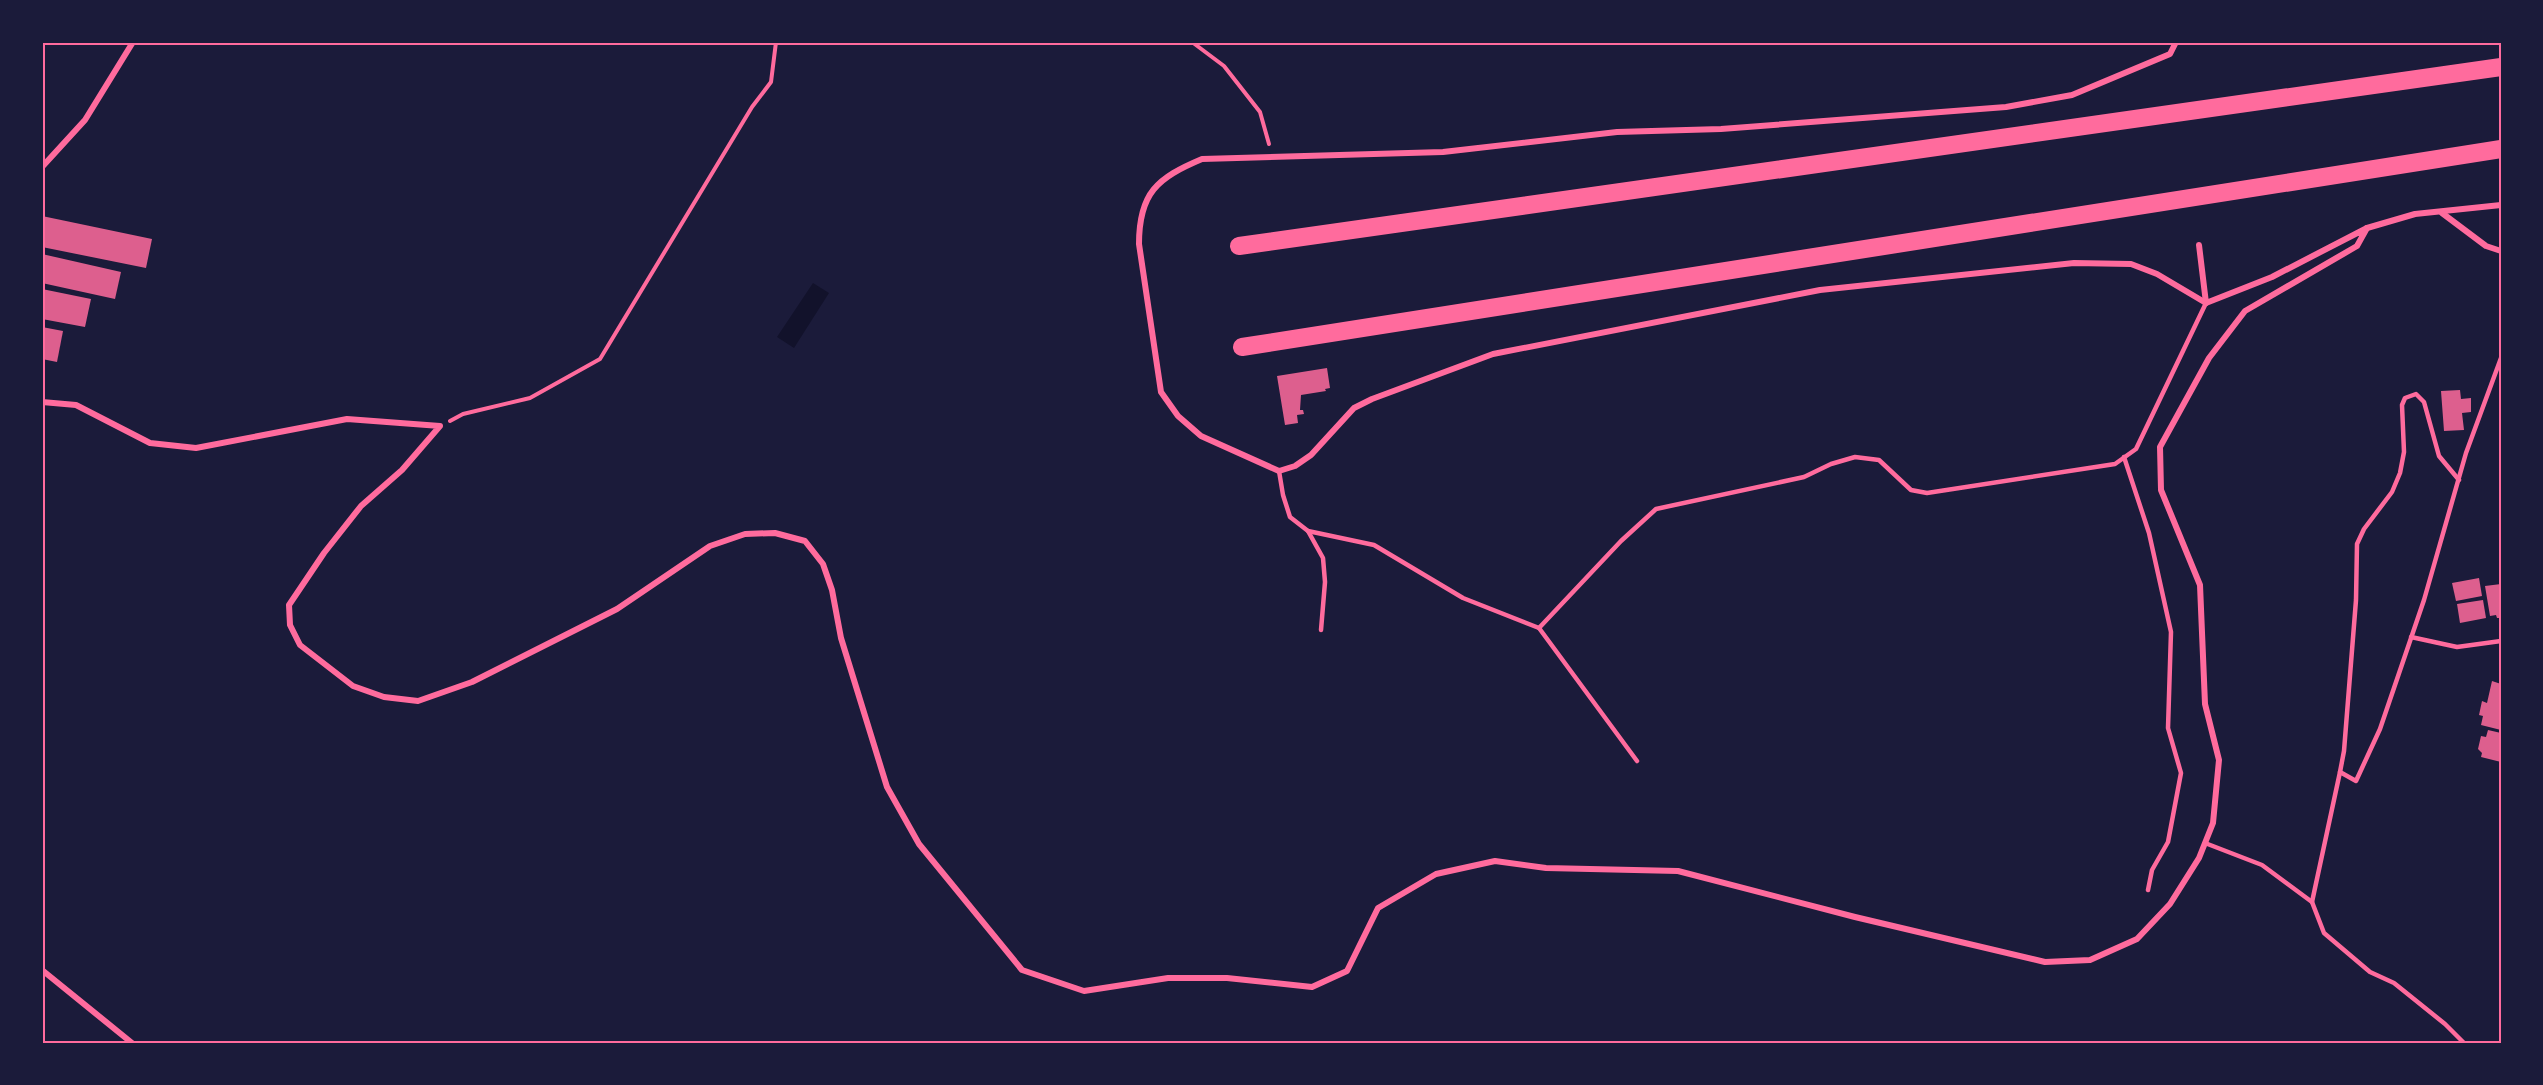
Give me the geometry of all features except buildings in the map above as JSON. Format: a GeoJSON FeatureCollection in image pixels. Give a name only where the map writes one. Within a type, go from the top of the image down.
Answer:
{"type":"FeatureCollection","features":[{"type":"Feature","properties":{"kind":"highway"},"geometry":{"type":"LineString","coordinates":[[1239,246],[2501,67]]}},
{"type":"Feature","properties":{"kind":"highway"},"geometry":{"type":"LineString","coordinates":[[1242,347],[2501,149]]}},
{"type":"Feature","properties":{"kind":"street"},"geometry":{"type":"LineString","coordinates":[[42,166],[85,120],[133,42]]}},
{"type":"Feature","properties":{"kind":"street"},"geometry":{"type":"LineString","coordinates":[[2176,42],[2170,54],[2072,95],[2006,107],[1721,129],[1617,132],[1443,152],[1202,159],[1159,182],[1139,221],[1139,244],[1161,392],[1179,416],[1201,436],[1279,471],[1295,466],[1311,455],[1354,408],[1372,399],[1493,354],[1820,290],[2074,263],[2131,264],[2157,274],[2206,303]]}},
{"type":"Feature","properties":{"kind":"street"},"geometry":{"type":"LineString","coordinates":[[2206,303],[2271,277],[2367,228],[2415,214],[2442,213],[2501,204]]}},
{"type":"Feature","properties":{"kind":"street"},"geometry":{"type":"LineString","coordinates":[[2442,213],[2486,246],[2501,251]]}},
{"type":"Feature","properties":{"kind":"street"},"geometry":{"type":"LineString","coordinates":[[440,426],[402,470],[361,506],[324,554],[290,605],[290,625],[300,645],[353,686],[384,697],[418,701],[472,682],[616,609],[710,546],[746,534],[775,533],[805,541],[823,564],[832,590],[841,638],[887,787],[919,844],[1022,970],[1084,992],[1168,978],[1227,978],[1312,987],[1347,971],[1378,908],[1436,874],[1495,861],[1546,868],[1678,871],[2045,962],[2090,960],[2137,939],[2170,904],[2199,858],[2213,823],[2219,759],[2205,704],[2200,585],[2161,490],[2160,447],[2209,358],[2245,310],[2357,246],[2367,228]]}},
{"type":"Feature","properties":{"kind":"street"},"geometry":{"type":"LineString","coordinates":[[2199,245],[2206,303]]}},
{"type":"Feature","properties":{"kind":"street"},"geometry":{"type":"LineString","coordinates":[[42,402],[76,405],[150,443],[196,448],[347,419],[440,426]]}},
{"type":"Feature","properties":{"kind":"street"},"geometry":{"type":"LineString","coordinates":[[42,970],[132,1043]]}},
{"type":"Feature","properties":{"kind":"lane"},"geometry":{"type":"LineString","coordinates":[[1539,628],[1621,541],[1656,509],[1804,477],[1831,464],[1856,457],[1880,460],[1911,490],[1927,493],[2115,464],[2136,449],[2206,303]]}},
{"type":"Feature","properties":{"kind":"lane"},"geometry":{"type":"LineString","coordinates":[[2340,772],[2356,781],[2380,729],[2459,480],[2501,358]]}},
{"type":"Feature","properties":{"kind":"lane"},"geometry":{"type":"LineString","coordinates":[[2312,902],[2344,752],[2356,600],[2357,544],[2364,529],[2392,492],[2400,473],[2404,452],[2402,405],[2405,398],[2416,394],[2424,402],[2439,456],[2459,480]]}},
{"type":"Feature","properties":{"kind":"lane"},"geometry":{"type":"LineString","coordinates":[[2124,457],[2149,533],[2171,632],[2168,728],[2181,773],[2168,842],[2151,870],[2148,890]]}},
{"type":"Feature","properties":{"kind":"lane"},"geometry":{"type":"LineString","coordinates":[[1279,471],[1290,517],[1308,531],[1323,558],[1325,582],[1321,630]]}},
{"type":"Feature","properties":{"kind":"lane"},"geometry":{"type":"LineString","coordinates":[[1308,531],[1374,545],[1463,598],[1539,628],[1637,761]]}},
{"type":"Feature","properties":{"kind":"lane"},"geometry":{"type":"LineString","coordinates":[[2411,637],[2457,647],[2501,641]]}},
{"type":"Feature","properties":{"kind":"lane"},"geometry":{"type":"LineString","coordinates":[[2205,843],[2262,865],[2312,902],[2324,933],[2370,972],[2394,984],[2445,1024],[2464,1043]]}},
{"type":"Feature","properties":{"kind":"path"},"geometry":{"type":"LineString","coordinates":[[440,426],[463,414],[530,398],[600,359],[752,107],[771,82],[776,42]]}},
{"type":"Feature","properties":{"kind":"path"},"geometry":{"type":"LineString","coordinates":[[1192,42],[1224,66],[1260,112],[1272,157]]}},
{"type":"Feature","properties":{"kind":"shaded area"},"geometry":{"type":"Polygon","coordinates":[[[813,283],[829,293],[794,348],[777,337],[813,283]]]}}]}
